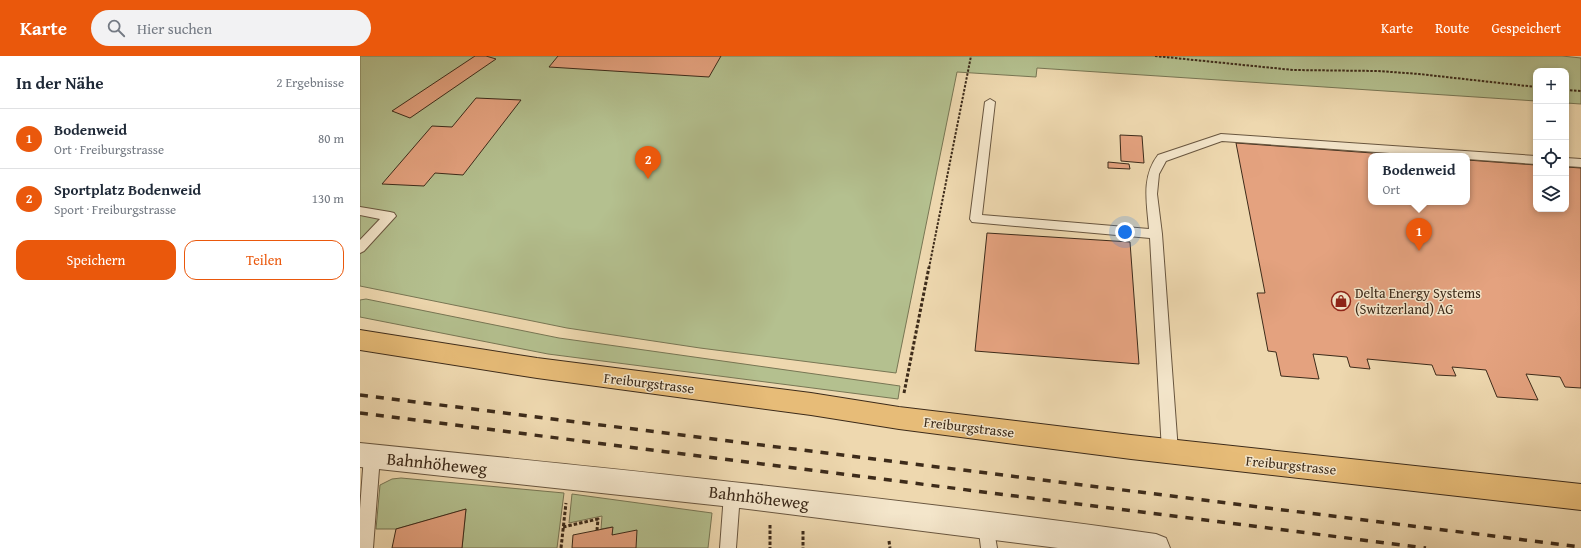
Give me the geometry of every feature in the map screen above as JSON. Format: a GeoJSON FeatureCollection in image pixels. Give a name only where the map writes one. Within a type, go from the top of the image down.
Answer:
{"type":"FeatureCollection","features":[{"type":"Feature","properties":{"kind":"main road","name":"Freiburgstrasse"},"geometry":{"type":"LineString","coordinates":[[360,340],[537,368],[811,404],[899,418],[1170,451],[1581,497]]}},
{"type":"Feature","properties":{"kind":"street","name":"Bahnhöheweg"},"geometry":{"type":"LineString","coordinates":[[366,455],[732,494],[988,536],[1156,548]]}},
{"type":"Feature","properties":{"kind":"lane"},"geometry":{"type":"LineString","coordinates":[[990,102],[976,219],[1027,222],[1156,234]]}},
{"type":"Feature","properties":{"kind":"lane"},"geometry":{"type":"LineString","coordinates":[[1170,451],[1151,177],[1153,169],[1162,158],[1221,137],[1440,153]]}},
{"type":"Feature","properties":{"kind":"lane"},"geometry":{"type":"LineString","coordinates":[[1470,155],[1533,160]]}},
{"type":"Feature","properties":{"kind":"lane"},"geometry":{"type":"LineString","coordinates":[[1569,162],[1581,163]]}},
{"type":"Feature","properties":{"kind":"lane"},"geometry":{"type":"LineString","coordinates":[[360,211],[390,216],[360,248]]}},
{"type":"Feature","properties":{"kind":"lane"},"geometry":{"type":"LineString","coordinates":[[365,548],[366,455]]}},
{"type":"Feature","properties":{"kind":"lane"},"geometry":{"type":"LineString","coordinates":[[728,548],[732,494]]}},
{"type":"Feature","properties":{"kind":"path"},"geometry":{"type":"LineString","coordinates":[[907,381],[971,56]]}},
{"type":"Feature","properties":{"kind":"path"},"geometry":{"type":"LineString","coordinates":[[1155,56],[1293,70],[1378,71],[1533,87]]}},
{"type":"Feature","properties":{"kind":"path"},"geometry":{"type":"LineString","coordinates":[[1569,90],[1581,91]]}},
{"type":"Feature","properties":{"kind":"path"},"geometry":{"type":"LineString","coordinates":[[561,548],[567,497]]}},
{"type":"Feature","properties":{"kind":"path"},"geometry":{"type":"LineString","coordinates":[[564,527],[598,519],[597,530]]}},
{"type":"Feature","properties":{"kind":"path"},"geometry":{"type":"LineString","coordinates":[[770,525],[770,548]]}},
{"type":"Feature","properties":{"kind":"path"},"geometry":{"type":"LineString","coordinates":[[803,526],[803,548]]}},
{"type":"Feature","properties":{"kind":"green space"},"geometry":{"type":"Polygon","coordinates":[[[360,56],[1562,56],[1581,58],[1581,104],[1569,103],[1569,68],[1533,68],[1533,101],[1037,68],[1036,77],[957,72],[896,373],[700,348],[567,328],[360,286],[360,56]]]}},
{"type":"Feature","properties":{"kind":"green space"},"geometry":{"type":"Polygon","coordinates":[[[366,299],[559,338],[900,386],[898,399],[548,354],[360,317],[360,300],[366,299]]]}},
{"type":"Feature","properties":{"kind":"green space"},"geometry":{"type":"Polygon","coordinates":[[[401,478],[564,493],[557,548],[462,548],[466,509],[396,529],[376,529],[380,485],[392,479],[401,478]]]}},
{"type":"Feature","properties":{"kind":"green space"},"geometry":{"type":"Polygon","coordinates":[[[572,494],[712,513],[708,548],[636,548],[612,535],[612,527],[601,529],[602,516],[569,523],[572,494]]]}},
{"type":"Feature","properties":{"kind":"building"},"geometry":{"type":"Polygon","coordinates":[[[475,56],[486,56],[496,59],[410,118],[392,111],[475,56]]]}},
{"type":"Feature","properties":{"kind":"building"},"geometry":{"type":"Polygon","coordinates":[[[558,56],[721,56],[709,77],[549,67],[558,56]]]}},
{"type":"Feature","properties":{"kind":"building"},"geometry":{"type":"Polygon","coordinates":[[[476,98],[521,100],[463,175],[435,173],[424,186],[382,184],[432,126],[452,127],[476,98]]]}},
{"type":"Feature","properties":{"kind":"building"},"geometry":{"type":"Polygon","coordinates":[[[1120,135],[1142,136],[1144,163],[1121,161],[1120,135]]]}},
{"type":"Feature","properties":{"kind":"building"},"geometry":{"type":"Polygon","coordinates":[[[1236,143],[1372,153],[1368,153],[1368,205],[1470,205],[1470,160],[1533,165],[1533,212],[1569,212],[1569,167],[1581,168],[1581,388],[1565,387],[1560,377],[1526,374],[1538,400],[1497,397],[1486,370],[1452,367],[1456,376],[1436,375],[1432,365],[1367,359],[1370,369],[1350,367],[1347,357],[1313,354],[1319,379],[1281,376],[1276,352],[1268,351],[1257,293],[1265,293],[1236,143]]]}},
{"type":"Feature","properties":{"kind":"building"},"geometry":{"type":"Polygon","coordinates":[[[1108,162],[1129,164],[1130,169],[1108,168],[1108,162]]]}},
{"type":"Feature","properties":{"kind":"building"},"geometry":{"type":"Polygon","coordinates":[[[987,233],[1130,242],[1139,364],[975,351],[987,233]]]}},
{"type":"Feature","properties":{"kind":"building"},"geometry":{"type":"Polygon","coordinates":[[[466,509],[462,548],[392,548],[396,529],[466,509]]]}},
{"type":"Feature","properties":{"kind":"building"},"geometry":{"type":"Polygon","coordinates":[[[613,527],[612,535],[637,530],[636,548],[572,548],[573,535],[613,527]]]}},
{"type":"Feature","properties":{"kind":"railway"},"geometry":{"type":"LineString","coordinates":[[360,395],[1581,547]]}},
{"type":"Feature","properties":{"kind":"railway"},"geometry":{"type":"LineString","coordinates":[[360,413],[1426,548]]}},
{"type":"Feature","properties":{"kind":"place","name":"Sportplatz Bodenweid"},"geometry":{"type":"Point","coordinates":[648,179]}},
{"type":"Feature","properties":{"kind":"place","name":"Bodenweid"},"geometry":{"type":"Point","coordinates":[1419,251]}},
{"type":"Feature","properties":{"kind":"place","name":"Delta Energy Systems (Switzerland) AG"},"geometry":{"type":"Point","coordinates":[1341,301]}}]}
